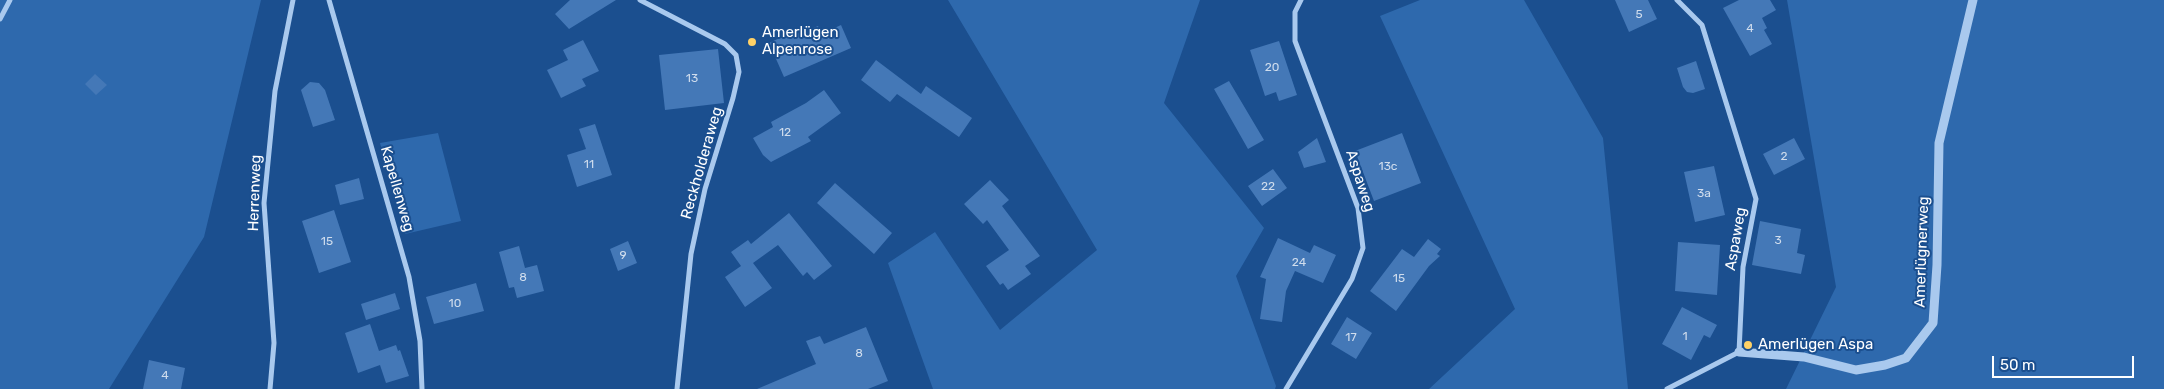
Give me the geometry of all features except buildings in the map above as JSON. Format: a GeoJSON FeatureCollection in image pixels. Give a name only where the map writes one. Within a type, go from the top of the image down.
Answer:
{"type":"FeatureCollection","features":[{"type":"Feature","properties":{"kind":"street"},"geometry":{"type":"LineString","coordinates":[[0,19],[10,0]]}},
{"type":"Feature","properties":{"kind":"street","name":"Herrenweg"},"geometry":{"type":"LineString","coordinates":[[270,389],[274,343],[264,203],[275,91],[293,0]]}},
{"type":"Feature","properties":{"kind":"street","name":"Kapellenweg"},"geometry":{"type":"LineString","coordinates":[[329,0],[409,277],[420,341],[422,389]]}},
{"type":"Feature","properties":{"kind":"street","name":"Reckholderaweg"},"geometry":{"type":"LineString","coordinates":[[640,0],[725,44],[736,55],[739,72],[705,189],[691,254],[677,389]]}},
{"type":"Feature","properties":{"kind":"street","name":"Aspaweg"},"geometry":{"type":"LineString","coordinates":[[1286,389],[1352,279],[1363,248],[1358,208],[1295,41],[1295,12],[1301,0]]}},
{"type":"Feature","properties":{"kind":"street","name":"Aspaweg"},"geometry":{"type":"LineString","coordinates":[[1676,0],[1702,25],[1756,199],[1743,267],[1739,352]]}},
{"type":"Feature","properties":{"kind":"street","name":"Amerlügnerweg"},"geometry":{"type":"LineString","coordinates":[[1739,352],[1804,357],[1856,370],[1884,365],[1906,358],[1933,323],[1937,265],[1939,143],[1973,0]]}},
{"type":"Feature","properties":{"kind":"street"},"geometry":{"type":"LineString","coordinates":[[1667,389],[1739,352]]}},
{"type":"Feature","properties":{"kind":"shaded area"},"geometry":{"type":"Polygon","coordinates":[[[0,0],[261,0],[204,237],[109,389],[0,389],[0,0]]]}},
{"type":"Feature","properties":{"kind":"shaded area"},"geometry":{"type":"Polygon","coordinates":[[[948,0],[1200,0],[1164,103],[1264,228],[1236,276],[1276,386],[1275,389],[933,389],[888,263],[935,232],[1000,330],[1097,250],[948,0]]]}},
{"type":"Feature","properties":{"kind":"shaded area"},"geometry":{"type":"Polygon","coordinates":[[[1420,0],[1524,0],[1603,138],[1628,389],[1429,389],[1515,309],[1380,16],[1420,0]]]}},
{"type":"Feature","properties":{"kind":"shaded area"},"geometry":{"type":"Polygon","coordinates":[[[1787,0],[2164,0],[2164,389],[1786,389],[1836,287],[1787,0]]]}},
{"type":"Feature","properties":{"kind":"shaded area"},"geometry":{"type":"Polygon","coordinates":[[[438,133],[461,221],[405,234],[380,143],[438,133]]]}},
{"type":"Feature","properties":{"kind":"place","name":"Amerlügen Alpenrose"},"geometry":{"type":"Point","coordinates":[752,42]}},
{"type":"Feature","properties":{"kind":"place","name":"Amerlügen Aspa"},"geometry":{"type":"Point","coordinates":[1748,345]}}]}
